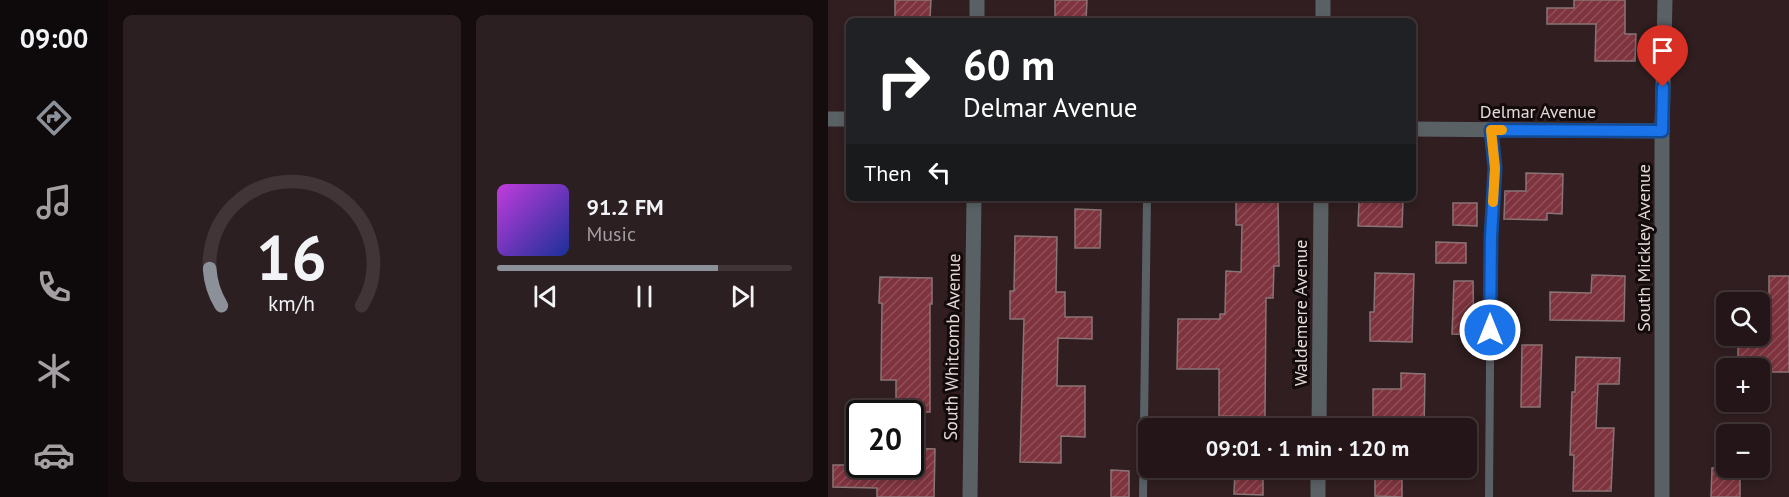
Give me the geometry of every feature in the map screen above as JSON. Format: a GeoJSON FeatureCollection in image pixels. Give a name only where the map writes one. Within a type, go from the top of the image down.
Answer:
{"type":"FeatureCollection","features":[{"type":"Feature","properties":{"kind":"street"},"geometry":{"type":"LineString","coordinates":[[977,0],[977,18]]}},
{"type":"Feature","properties":{"kind":"street"},"geometry":{"type":"LineString","coordinates":[[1323,0],[1323,18]]}},
{"type":"Feature","properties":{"kind":"street","name":"South Mickley Avenue"},"geometry":{"type":"LineString","coordinates":[[1662,497],[1662,131],[1665,0]]}},
{"type":"Feature","properties":{"kind":"street"},"geometry":{"type":"LineString","coordinates":[[828,119],[846,120]]}},
{"type":"Feature","properties":{"kind":"street","name":"Delmar Avenue"},"geometry":{"type":"LineString","coordinates":[[1416,129],[1662,131]]}},
{"type":"Feature","properties":{"kind":"street","name":"South Whitcomb Avenue"},"geometry":{"type":"LineString","coordinates":[[970,497],[974,201]]}},
{"type":"Feature","properties":{"kind":"street","name":"Waldemere Avenue"},"geometry":{"type":"LineString","coordinates":[[1319,418],[1321,201]]}},
{"type":"Feature","properties":{"kind":"street"},"geometry":{"type":"LineString","coordinates":[[1318,478],[1318,497]]}},
{"type":"Feature","properties":{"kind":"lane"},"geometry":{"type":"LineString","coordinates":[[1489,497],[1490,258],[1495,168],[1491,130]]}},
{"type":"Feature","properties":{"kind":"lane"},"geometry":{"type":"LineString","coordinates":[[1143,497],[1147,201]]}},
{"type":"Feature","properties":{"kind":"building"},"geometry":{"type":"Polygon","coordinates":[[[895,0],[931,0],[930,18],[895,17],[895,0]]]}},
{"type":"Feature","properties":{"kind":"building"},"geometry":{"type":"Polygon","coordinates":[[[1055,0],[1087,0],[1086,18],[1055,18],[1055,0]]]}},
{"type":"Feature","properties":{"kind":"building"},"geometry":{"type":"Polygon","coordinates":[[[1574,0],[1625,0],[1625,34],[1636,34],[1635,61],[1595,61],[1596,24],[1547,24],[1547,8],[1574,8],[1574,0]]]}},
{"type":"Feature","properties":{"kind":"building"},"geometry":{"type":"Polygon","coordinates":[[[1526,173],[1563,174],[1562,214],[1547,213],[1547,220],[1504,219],[1505,191],[1526,191],[1526,173]]]}},
{"type":"Feature","properties":{"kind":"building"},"geometry":{"type":"Polygon","coordinates":[[[1236,201],[1278,201],[1279,266],[1274,266],[1273,298],[1266,298],[1265,417],[1219,416],[1219,369],[1177,369],[1178,319],[1220,319],[1220,314],[1225,314],[1226,271],[1241,272],[1242,225],[1236,225],[1236,201]]]}},
{"type":"Feature","properties":{"kind":"building"},"geometry":{"type":"Polygon","coordinates":[[[1359,201],[1403,201],[1402,227],[1358,226],[1359,201]]]}},
{"type":"Feature","properties":{"kind":"building"},"geometry":{"type":"Polygon","coordinates":[[[1453,203],[1477,203],[1477,226],[1453,225],[1453,203]]]}},
{"type":"Feature","properties":{"kind":"building"},"geometry":{"type":"Polygon","coordinates":[[[1075,209],[1101,210],[1100,248],[1075,248],[1075,209]]]}},
{"type":"Feature","properties":{"kind":"building"},"geometry":{"type":"Polygon","coordinates":[[[1015,236],[1057,237],[1056,292],[1065,292],[1065,317],[1092,317],[1092,339],[1058,338],[1057,386],[1085,386],[1085,437],[1061,436],[1061,463],[1020,462],[1024,319],[1010,319],[1010,291],[1014,291],[1015,236]]]}},
{"type":"Feature","properties":{"kind":"building"},"geometry":{"type":"Polygon","coordinates":[[[1436,242],[1466,243],[1466,263],[1436,263],[1436,242]]]}},
{"type":"Feature","properties":{"kind":"building"},"geometry":{"type":"Polygon","coordinates":[[[1375,273],[1414,274],[1412,342],[1370,341],[1370,312],[1374,312],[1375,273]]]}},
{"type":"Feature","properties":{"kind":"building"},"geometry":{"type":"Polygon","coordinates":[[[1592,275],[1625,276],[1624,321],[1550,320],[1550,292],[1591,293],[1592,275]]]}},
{"type":"Feature","properties":{"kind":"building"},"geometry":{"type":"Polygon","coordinates":[[[1769,276],[1789,276],[1789,372],[1770,372],[1770,358],[1738,358],[1738,346],[1770,346],[1769,276]]]}},
{"type":"Feature","properties":{"kind":"building"},"geometry":{"type":"Polygon","coordinates":[[[880,277],[932,278],[930,412],[924,412],[924,400],[896,400],[896,380],[881,380],[882,303],[879,303],[880,277]]]}},
{"type":"Feature","properties":{"kind":"building"},"geometry":{"type":"Polygon","coordinates":[[[1454,281],[1473,281],[1474,335],[1452,334],[1454,281]]]}},
{"type":"Feature","properties":{"kind":"building"},"geometry":{"type":"Polygon","coordinates":[[[1522,345],[1542,345],[1540,407],[1521,407],[1522,345]]]}},
{"type":"Feature","properties":{"kind":"building"},"geometry":{"type":"Polygon","coordinates":[[[1576,357],[1620,358],[1619,384],[1598,384],[1596,428],[1614,428],[1611,491],[1573,491],[1574,455],[1570,455],[1572,392],[1575,392],[1576,357]]]}},
{"type":"Feature","properties":{"kind":"building"},"geometry":{"type":"Polygon","coordinates":[[[1401,373],[1425,374],[1424,418],[1373,418],[1373,389],[1401,389],[1401,373]]]}},
{"type":"Feature","properties":{"kind":"building"},"geometry":{"type":"Polygon","coordinates":[[[924,449],[935,449],[934,497],[877,497],[877,488],[833,487],[833,465],[846,465],[846,478],[924,478],[924,449]]]}},
{"type":"Feature","properties":{"kind":"building"},"geometry":{"type":"Polygon","coordinates":[[[1712,468],[1716,468],[1716,478],[1740,478],[1740,497],[1711,497],[1712,468]]]}},
{"type":"Feature","properties":{"kind":"building"},"geometry":{"type":"Polygon","coordinates":[[[1111,470],[1129,471],[1129,497],[1111,497],[1111,470]]]}},
{"type":"Feature","properties":{"kind":"building"},"geometry":{"type":"Polygon","coordinates":[[[1235,478],[1263,478],[1263,495],[1234,494],[1235,478]]]}},
{"type":"Feature","properties":{"kind":"building"},"geometry":{"type":"Polygon","coordinates":[[[1375,478],[1402,478],[1402,497],[1375,496],[1375,478]]]}},
{"type":"Feature","properties":{"kind":"slow traffic"},"geometry":{"type":"LineString","coordinates":[[1493,202],[1495,168],[1491,130],[1502,130]]}},
{"type":"Feature","properties":{"kind":"route"},"geometry":{"type":"LineString","coordinates":[[1490,330],[1491,237],[1495,168],[1491,130],[1662,131],[1663,87]]}}]}
